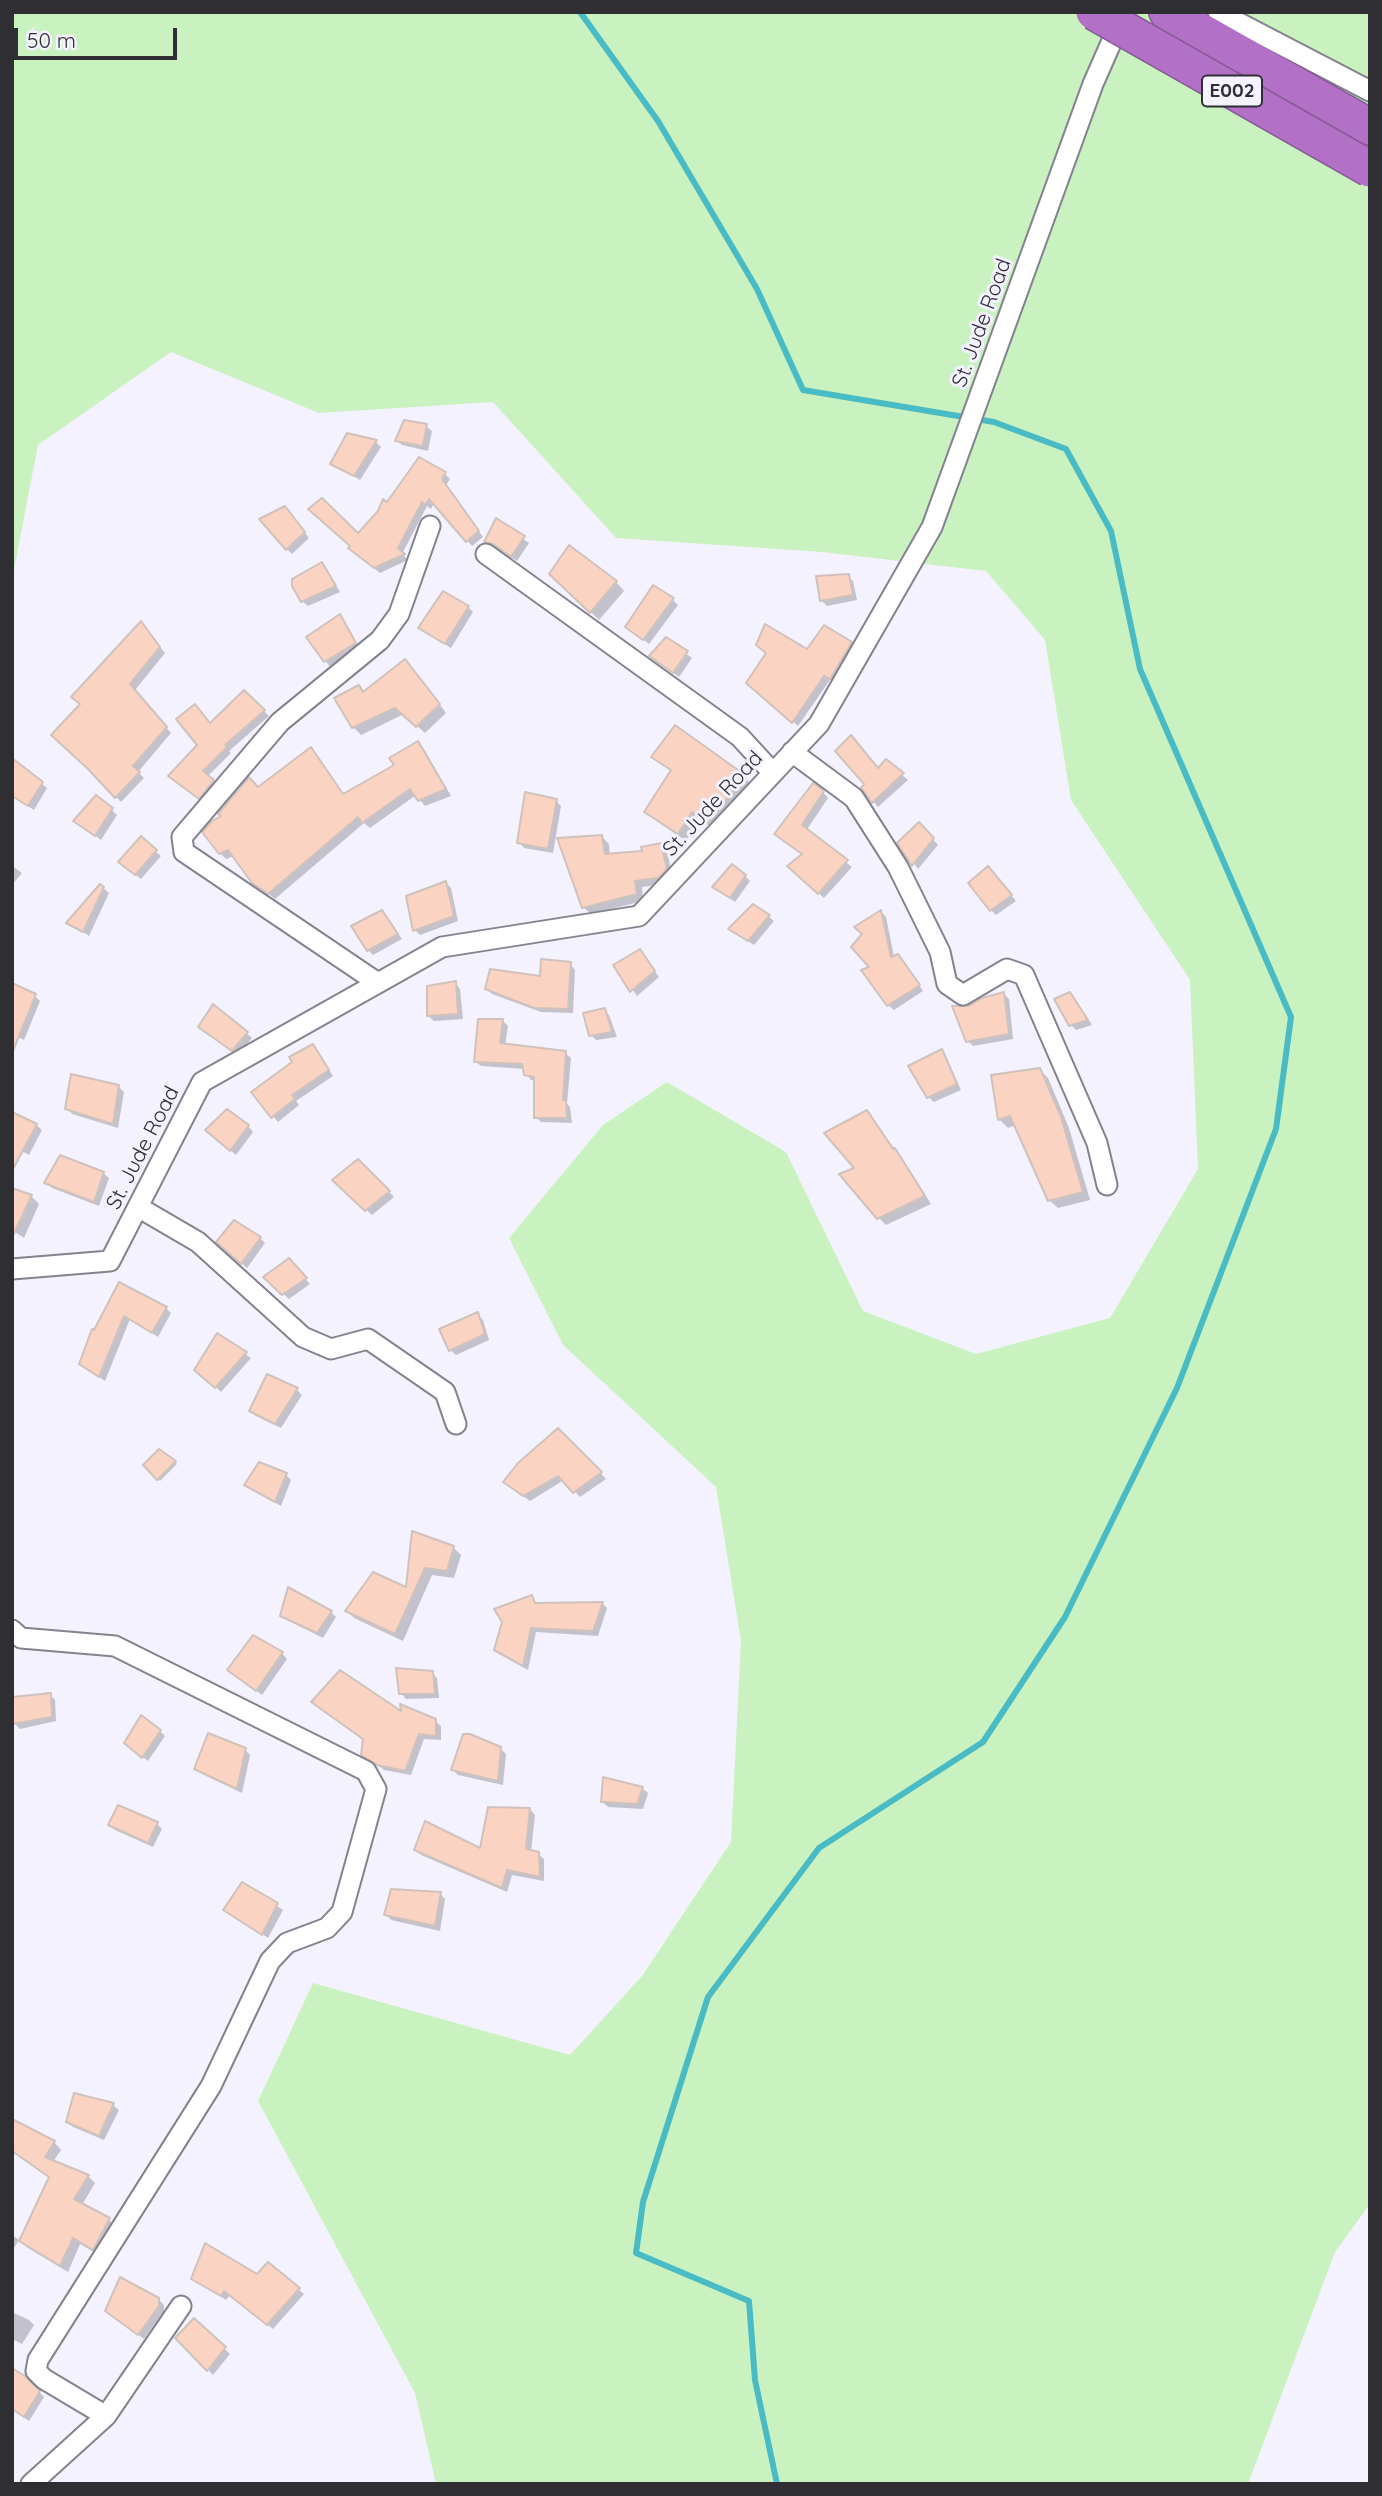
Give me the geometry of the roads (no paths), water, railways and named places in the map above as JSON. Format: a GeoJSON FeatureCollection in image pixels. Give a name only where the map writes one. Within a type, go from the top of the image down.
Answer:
{"type":"FeatureCollection","features":[{"type":"Feature","properties":{"kind":"highway","name":"E002"},"geometry":{"type":"LineString","coordinates":[[1094,12],[1370,169]]}},
{"type":"Feature","properties":{"kind":"highway","name":"E002"},"geometry":{"type":"LineString","coordinates":[[1167,12],[1370,127]]}},
{"type":"Feature","properties":{"kind":"street","name":"St. Jude Road"},"geometry":{"type":"LineString","coordinates":[[12,1269],[110,1261],[202,1082],[442,947],[639,916],[819,724],[932,527],[1093,84],[1124,12]]}},
{"type":"Feature","properties":{"kind":"street"},"geometry":{"type":"LineString","coordinates":[[1218,12],[1370,91]]}},
{"type":"Feature","properties":{"kind":"street"},"geometry":{"type":"LineString","coordinates":[[378,983],[184,852],[182,837],[281,722],[380,640],[399,614],[430,526]]}},
{"type":"Feature","properties":{"kind":"street"},"geometry":{"type":"LineString","coordinates":[[486,554],[740,737],[773,773]]}},
{"type":"Feature","properties":{"kind":"street"},"geometry":{"type":"LineString","coordinates":[[792,752],[854,798],[904,879],[940,952],[947,984],[963,995],[1007,969],[1024,975],[1097,1143],[1107,1185]]}},
{"type":"Feature","properties":{"kind":"street"},"geometry":{"type":"LineString","coordinates":[[138,1207],[198,1242],[303,1337],[331,1349],[369,1339],[445,1392],[456,1424]]}},
{"type":"Feature","properties":{"kind":"street"},"geometry":{"type":"LineString","coordinates":[[12,1630],[22,1637],[115,1646],[366,1771],[376,1789],[342,1912],[327,1928],[287,1943],[270,1961],[211,2086],[38,2360],[36,2371],[44,2379],[106,2416]]}},
{"type":"Feature","properties":{"kind":"street"},"geometry":{"type":"LineString","coordinates":[[31,2484],[106,2416],[181,2306]]}},
{"type":"Feature","properties":{"kind":"waterway"},"geometry":{"type":"LineString","coordinates":[[580,12],[658,121],[757,289],[803,390],[994,422],[1066,449],[1111,531],[1140,669],[1291,1017],[1276,1129],[1177,1388],[1065,1617],[983,1742],[819,1848],[708,1997],[643,2202],[636,2253],[749,2301],[755,2380],[777,2484]]}}]}
